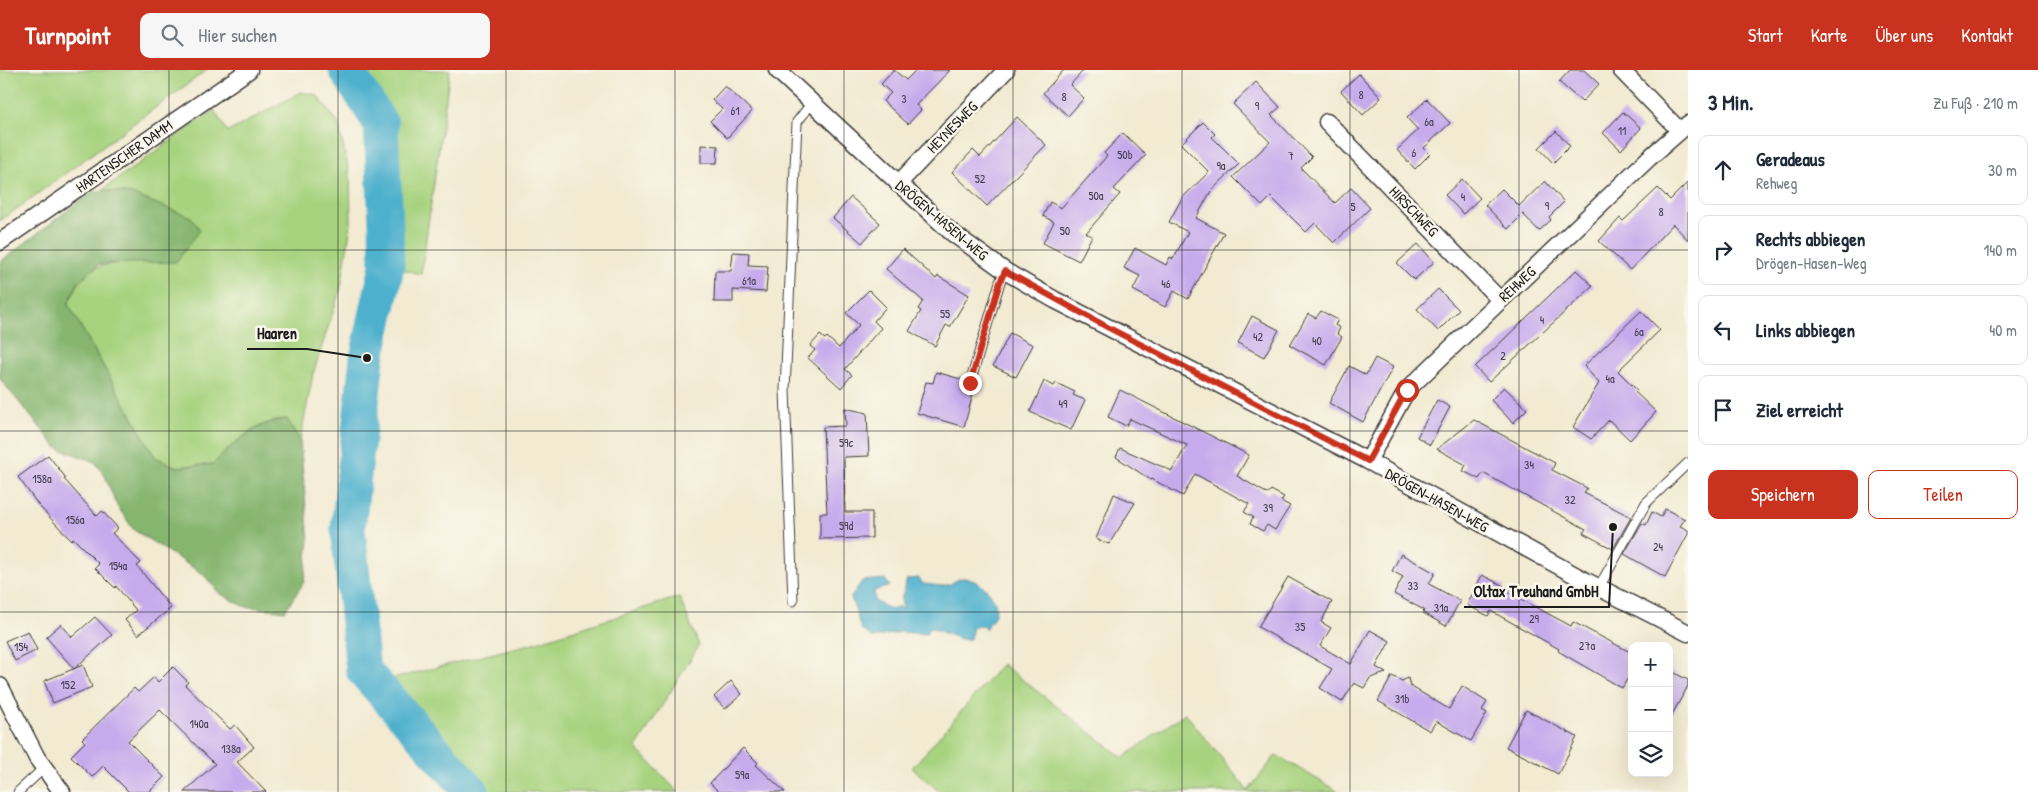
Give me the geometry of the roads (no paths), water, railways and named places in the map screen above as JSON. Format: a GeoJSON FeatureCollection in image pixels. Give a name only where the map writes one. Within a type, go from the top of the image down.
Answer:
{"type":"FeatureCollection","features":[{"type":"Feature","properties":{"kind":"street","name":"HARTENSCHER DAMM"},"geometry":{"type":"LineString","coordinates":[[0,242],[249,70]]}},
{"type":"Feature","properties":{"kind":"street","name":"DRÖGEN-HASEN-WEG"},"geometry":{"type":"LineString","coordinates":[[777,70],[811,104],[952,232],[1005,271],[1070,308],[1368,461],[1599,587],[1688,632]]}},
{"type":"Feature","properties":{"kind":"street","name":"HEYNESWEG"},"geometry":{"type":"LineString","coordinates":[[898,184],[1006,70]]}},
{"type":"Feature","properties":{"kind":"street"},"geometry":{"type":"LineString","coordinates":[[1621,70],[1683,127]]}},
{"type":"Feature","properties":{"kind":"street","name":"HIRSCHWEG"},"geometry":{"type":"LineString","coordinates":[[1327,122],[1500,300]]}},
{"type":"Feature","properties":{"kind":"street","name":"REHWEG"},"geometry":{"type":"LineString","coordinates":[[1368,461],[1407,390],[1683,127]]}},
{"type":"Feature","properties":{"kind":"street"},"geometry":{"type":"LineString","coordinates":[[0,686],[19,725],[44,768],[62,792]]}},
{"type":"Feature","properties":{"kind":"lane"},"geometry":{"type":"LineString","coordinates":[[794,601],[785,390],[797,122],[811,104]]}},
{"type":"Feature","properties":{"kind":"lane"},"geometry":{"type":"LineString","coordinates":[[970,383],[1005,271]]}},
{"type":"Feature","properties":{"kind":"lane"},"geometry":{"type":"LineString","coordinates":[[1599,587],[1646,503],[1688,463]]}},
{"type":"Feature","properties":{"kind":"lane"},"geometry":{"type":"LineString","coordinates":[[18,792],[44,768]]}},
{"type":"Feature","properties":{"kind":"water"},"geometry":{"type":"Polygon","coordinates":[[[919,578],[923,584],[938,586],[944,586],[961,578],[975,581],[985,588],[993,598],[996,608],[994,617],[985,629],[982,626],[973,627],[970,639],[960,639],[929,627],[926,634],[901,632],[873,638],[861,629],[851,597],[862,581],[885,579],[890,586],[874,591],[875,601],[892,610],[898,606],[901,609],[903,608],[901,600],[907,579],[919,578]]]}},
{"type":"Feature","properties":{"kind":"waterway"},"geometry":{"type":"LineString","coordinates":[[346,70],[381,124],[386,224],[387,266],[367,358],[348,529],[363,670],[472,792]]}},
{"type":"Feature","properties":{"kind":"place","name":"Haaren"},"geometry":{"type":"Point","coordinates":[367,358]}},
{"type":"Feature","properties":{"kind":"place","name":"Oltax Treuhand GmbH"},"geometry":{"type":"Point","coordinates":[1613,527]}}]}
